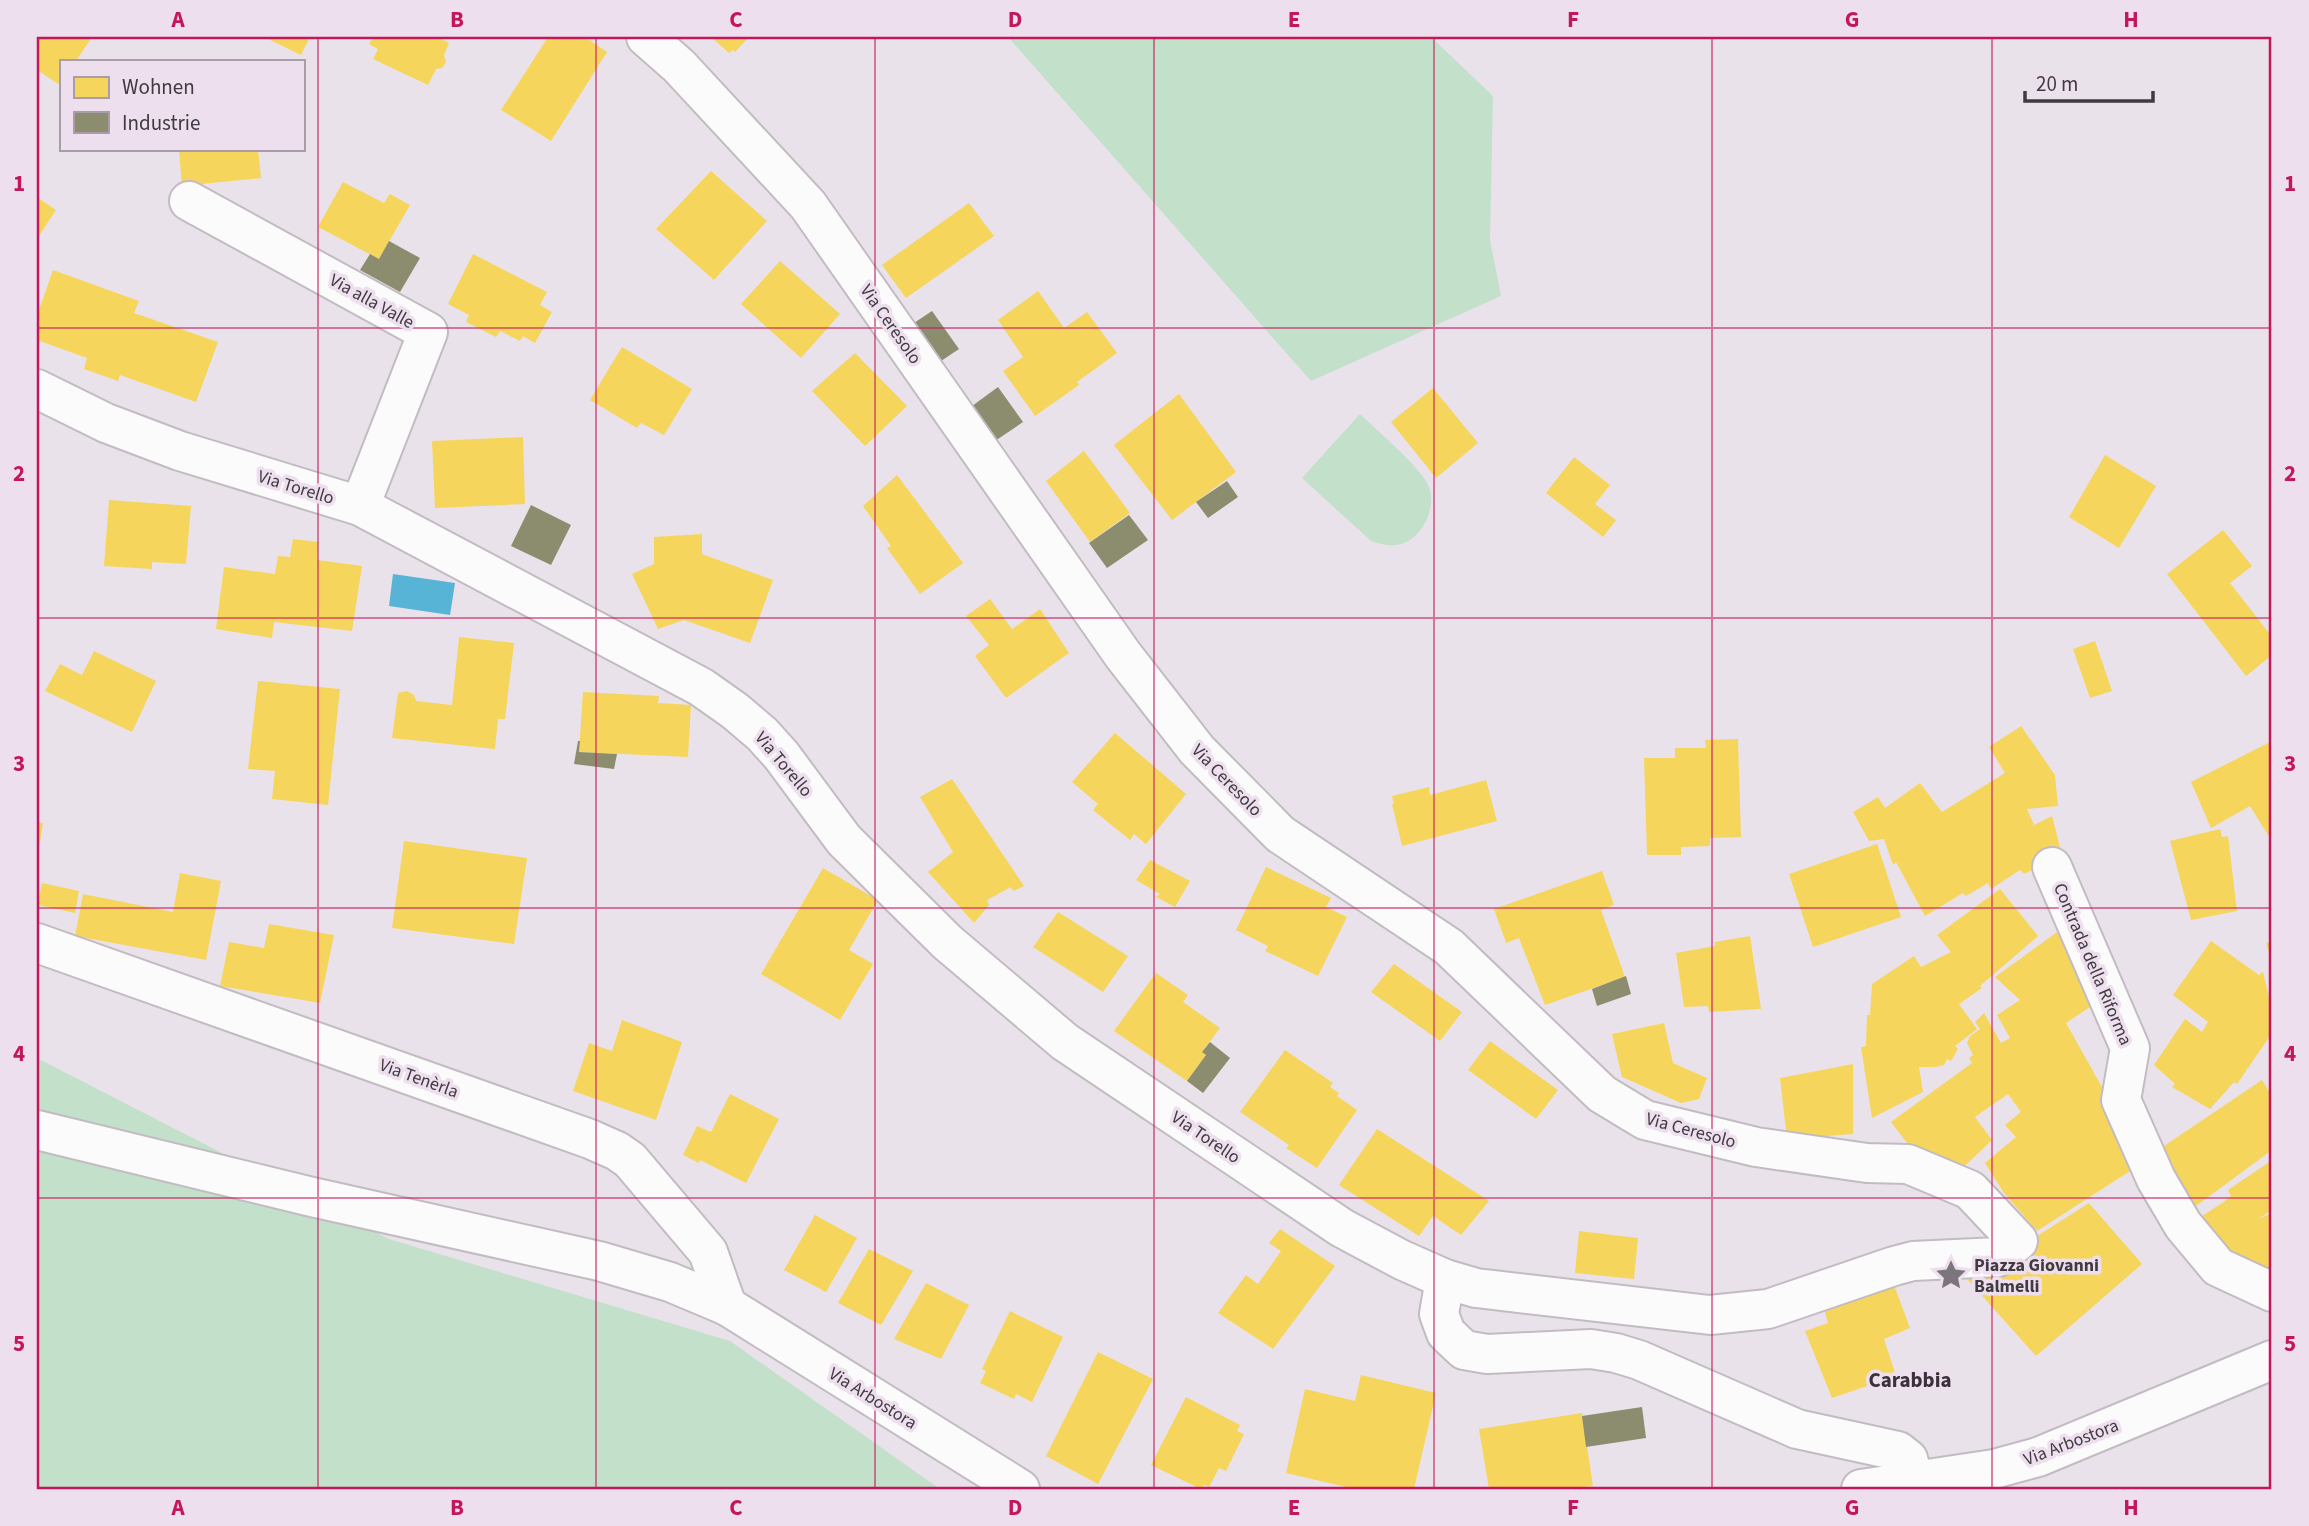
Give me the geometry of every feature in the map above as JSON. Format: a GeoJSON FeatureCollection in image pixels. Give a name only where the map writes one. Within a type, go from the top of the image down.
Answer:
{"type":"FeatureCollection","features":[{"type":"Feature","properties":{"kind":"street","name":"Via Ceresolo"},"geometry":{"type":"LineString","coordinates":[[646,37],[679,66],[808,205],[1123,654],[1197,750],[1280,834],[1449,947],[1602,1094],[1645,1119],[1756,1147],[1867,1163],[1908,1164],[1970,1190],[2018,1241]]}},
{"type":"Feature","properties":{"kind":"street","name":"Via alla Valle"},"geometry":{"type":"LineString","coordinates":[[189,201],[428,332],[360,506]]}},
{"type":"Feature","properties":{"kind":"street","name":"Via Torello"},"geometry":{"type":"LineString","coordinates":[[37,389],[106,423],[180,451],[360,506],[701,687],[761,734],[781,755],[844,840],[909,905],[947,942],[1065,1042],[1342,1228],[1445,1279],[1476,1288],[1710,1315],[1768,1309],[1913,1261],[1998,1257],[2018,1241]]}},
{"type":"Feature","properties":{"kind":"street","name":"Contrada della Riforma"},"geometry":{"type":"LineString","coordinates":[[2052,867],[2130,1048],[2121,1100],[2156,1179],[2183,1225],[2218,1267],[2272,1292]]}},
{"type":"Feature","properties":{"kind":"street","name":"Via Tenèrla"},"geometry":{"type":"LineString","coordinates":[[37,943],[577,1134],[617,1151],[639,1169],[708,1252],[726,1306]]}},
{"type":"Feature","properties":{"kind":"street","name":"Via Arbostora"},"geometry":{"type":"LineString","coordinates":[[37,1130],[312,1197],[599,1261],[670,1282],[726,1306],[1020,1489]]}},
{"type":"Feature","properties":{"kind":"street"},"geometry":{"type":"LineString","coordinates":[[1445,1279],[1439,1314],[1446,1333],[1464,1350],[1488,1354],[1591,1349],[1616,1353],[1639,1360],[1797,1429],[1898,1451],[1908,1459],[1915,1483]]}},
{"type":"Feature","properties":{"kind":"street","name":"Via Arbostora"},"geometry":{"type":"LineString","coordinates":[[1861,1489],[1994,1469],[2038,1457],[2272,1360]]}},
{"type":"Feature","properties":{"kind":"green space"},"geometry":{"type":"Polygon","coordinates":[[[1008,37],[1431,37],[1493,96],[1490,240],[1501,296],[1311,381],[1008,37]]]}},
{"type":"Feature","properties":{"kind":"green space"},"geometry":{"type":"Polygon","coordinates":[[[1360,414],[1420,472],[1430,490],[1429,514],[1423,526],[1411,539],[1400,544],[1389,545],[1371,541],[1302,478],[1360,414]]]}},
{"type":"Feature","properties":{"kind":"green space"},"geometry":{"type":"Polygon","coordinates":[[[37,1058],[389,1239],[730,1341],[940,1489],[37,1489],[37,1058]]]}},
{"type":"Feature","properties":{"kind":"water"},"geometry":{"type":"Polygon","coordinates":[[[393,574],[455,583],[450,615],[389,606],[393,574]]]}},
{"type":"Feature","properties":{"kind":"building: Wohnen"},"geometry":{"type":"Polygon","coordinates":[[[37,37],[92,37],[77,60],[60,60],[60,85],[37,70],[37,37]]]}},
{"type":"Feature","properties":{"kind":"building: Wohnen"},"geometry":{"type":"Polygon","coordinates":[[[264,37],[310,37],[301,55],[264,37]]]}},
{"type":"Feature","properties":{"kind":"building: Wohnen"},"geometry":{"type":"Polygon","coordinates":[[[373,37],[437,37],[449,43],[444,55],[446,62],[442,68],[436,69],[428,85],[373,59],[378,49],[369,44],[373,37]]]}},
{"type":"Feature","properties":{"kind":"building: Wohnen"},"geometry":{"type":"Polygon","coordinates":[[[548,37],[585,37],[607,52],[551,141],[501,110],[548,37]]]}},
{"type":"Feature","properties":{"kind":"building: Wohnen"},"geometry":{"type":"Polygon","coordinates":[[[711,37],[749,37],[735,52],[733,50],[729,53],[711,37]]]}},
{"type":"Feature","properties":{"kind":"building: Wohnen"},"geometry":{"type":"Polygon","coordinates":[[[179,150],[258,150],[261,178],[182,186],[179,150]]]}},
{"type":"Feature","properties":{"kind":"building: Wohnen"},"geometry":{"type":"Polygon","coordinates":[[[711,171],[767,221],[714,280],[656,229],[711,171]]]}},
{"type":"Feature","properties":{"kind":"building: Wohnen"},"geometry":{"type":"Polygon","coordinates":[[[343,182],[384,203],[390,194],[410,205],[379,259],[318,227],[343,182]]]}},
{"type":"Feature","properties":{"kind":"building: Wohnen"},"geometry":{"type":"Polygon","coordinates":[[[37,197],[56,210],[37,239],[37,197]]]}},
{"type":"Feature","properties":{"kind":"building: Wohnen"},"geometry":{"type":"Polygon","coordinates":[[[969,203],[994,236],[906,298],[882,265],[969,203]]]}},
{"type":"Feature","properties":{"kind":"building: Wohnen"},"geometry":{"type":"Polygon","coordinates":[[[473,254],[547,292],[540,305],[552,312],[535,343],[523,336],[520,341],[500,331],[496,337],[466,322],[469,315],[448,304],[473,254]]]}},
{"type":"Feature","properties":{"kind":"building: Wohnen"},"geometry":{"type":"Polygon","coordinates":[[[780,261],[840,314],[801,358],[741,304],[780,261]]]}},
{"type":"Feature","properties":{"kind":"building: Wohnen"},"geometry":{"type":"Polygon","coordinates":[[[53,270],[139,301],[134,313],[218,342],[196,402],[120,375],[118,381],[84,369],[87,358],[37,340],[37,316],[53,270]]]}},
{"type":"Feature","properties":{"kind":"building: Wohnen"},"geometry":{"type":"Polygon","coordinates":[[[1038,291],[1064,328],[1087,312],[1117,353],[1077,382],[1079,385],[1035,416],[1003,371],[1023,357],[998,320],[1038,291]]]}},
{"type":"Feature","properties":{"kind":"building: Wohnen"},"geometry":{"type":"Polygon","coordinates":[[[622,347],[692,389],[664,435],[641,423],[637,428],[590,400],[622,347]]]}},
{"type":"Feature","properties":{"kind":"building: Wohnen"},"geometry":{"type":"Polygon","coordinates":[[[855,353],[907,406],[865,446],[812,391],[855,353]]]}},
{"type":"Feature","properties":{"kind":"building: Wohnen"},"geometry":{"type":"Polygon","coordinates":[[[1433,388],[1478,443],[1436,478],[1391,422],[1433,388]]]}},
{"type":"Feature","properties":{"kind":"building: Wohnen"},"geometry":{"type":"Polygon","coordinates":[[[1179,394],[1236,472],[1172,520],[1114,445],[1179,394]]]}},
{"type":"Feature","properties":{"kind":"building: Wohnen"},"geometry":{"type":"Polygon","coordinates":[[[523,437],[525,504],[435,508],[432,441],[523,437]]]}},
{"type":"Feature","properties":{"kind":"building: Wohnen"},"geometry":{"type":"Polygon","coordinates":[[[1084,451],[1130,513],[1090,542],[1046,481],[1084,451]]]}},
{"type":"Feature","properties":{"kind":"building: Wohnen"},"geometry":{"type":"Polygon","coordinates":[[[2105,455],[2156,486],[2119,548],[2069,517],[2105,455]]]}},
{"type":"Feature","properties":{"kind":"building: Wohnen"},"geometry":{"type":"Polygon","coordinates":[[[1574,457],[1610,485],[1595,504],[1616,520],[1603,537],[1546,493],[1574,457]]]}},
{"type":"Feature","properties":{"kind":"building: Wohnen"},"geometry":{"type":"Polygon","coordinates":[[[897,475],[963,563],[920,594],[887,548],[891,546],[863,506],[897,475]]]}},
{"type":"Feature","properties":{"kind":"building: Wohnen"},"geometry":{"type":"Polygon","coordinates":[[[109,500],[191,506],[186,564],[152,562],[152,569],[104,566],[109,500]]]}},
{"type":"Feature","properties":{"kind":"building: Wohnen"},"geometry":{"type":"Polygon","coordinates":[[[2223,530],[2252,566],[2230,583],[2272,637],[2272,655],[2246,676],[2167,574],[2223,530]]]}},
{"type":"Feature","properties":{"kind":"building: Wohnen"},"geometry":{"type":"Polygon","coordinates":[[[702,534],[702,554],[773,580],[750,643],[684,620],[658,629],[632,574],[654,564],[654,537],[702,534]]]}},
{"type":"Feature","properties":{"kind":"building: Wohnen"},"geometry":{"type":"Polygon","coordinates":[[[293,539],[318,542],[317,560],[362,566],[352,631],[274,622],[272,638],[216,629],[224,567],[275,574],[278,556],[290,557],[293,539]]]}},
{"type":"Feature","properties":{"kind":"building: Wohnen"},"geometry":{"type":"Polygon","coordinates":[[[990,599],[1012,629],[1040,609],[1069,653],[1006,698],[975,656],[989,645],[966,616],[990,599]]]}},
{"type":"Feature","properties":{"kind":"building: Wohnen"},"geometry":{"type":"Polygon","coordinates":[[[459,637],[514,643],[505,719],[498,719],[495,749],[392,738],[398,693],[407,691],[414,695],[416,701],[452,705],[459,637]]]}},
{"type":"Feature","properties":{"kind":"building: Wohnen"},"geometry":{"type":"Polygon","coordinates":[[[2095,641],[2112,691],[2090,698],[2073,649],[2095,641]]]}},
{"type":"Feature","properties":{"kind":"building: Wohnen"},"geometry":{"type":"Polygon","coordinates":[[[94,651],[156,681],[132,732],[45,691],[60,664],[82,675],[94,651]]]}},
{"type":"Feature","properties":{"kind":"building: Wohnen"},"geometry":{"type":"Polygon","coordinates":[[[258,681],[340,689],[328,805],[272,799],[275,771],[248,769],[258,681]]]}},
{"type":"Feature","properties":{"kind":"building: Wohnen"},"geometry":{"type":"Polygon","coordinates":[[[583,692],[659,696],[658,703],[691,705],[688,757],[579,752],[583,692]]]}},
{"type":"Feature","properties":{"kind":"building: Wohnen"},"geometry":{"type":"Polygon","coordinates":[[[2021,726],[2055,775],[2058,806],[2027,809],[2034,825],[2052,816],[2062,855],[2024,874],[2020,870],[1991,889],[1988,883],[1966,896],[1963,893],[1925,916],[1896,862],[1893,865],[1884,839],[1869,841],[1853,812],[1878,797],[1885,808],[1920,783],[1942,812],[2005,773],[1989,747],[2021,726]]]}},
{"type":"Feature","properties":{"kind":"building: Wohnen"},"geometry":{"type":"Polygon","coordinates":[[[1115,733],[1186,794],[1146,844],[1134,834],[1130,840],[1093,810],[1098,804],[1072,782],[1115,733]]]}},
{"type":"Feature","properties":{"kind":"building: Wohnen"},"geometry":{"type":"Polygon","coordinates":[[[1738,739],[1741,837],[1710,838],[1710,846],[1681,847],[1681,855],[1647,855],[1644,758],[1675,758],[1675,748],[1706,748],[1705,740],[1738,739]]]}},
{"type":"Feature","properties":{"kind":"building: Wohnen"},"geometry":{"type":"Polygon","coordinates":[[[2272,741],[2272,833],[2268,835],[2250,806],[2211,828],[2191,782],[2272,741]]]}},
{"type":"Feature","properties":{"kind":"building: Wohnen"},"geometry":{"type":"Polygon","coordinates":[[[952,779],[1024,886],[1013,891],[1011,887],[987,900],[989,905],[974,923],[928,872],[953,852],[920,797],[952,779]]]}},
{"type":"Feature","properties":{"kind":"building: Wohnen"},"geometry":{"type":"Polygon","coordinates":[[[1486,780],[1497,821],[1402,846],[1392,796],[1429,787],[1430,795],[1486,780]]]}},
{"type":"Feature","properties":{"kind":"building: Wohnen"},"geometry":{"type":"Polygon","coordinates":[[[37,822],[43,823],[38,856],[37,856],[37,822]]]}},
{"type":"Feature","properties":{"kind":"building: Wohnen"},"geometry":{"type":"Polygon","coordinates":[[[2220,829],[2222,837],[2228,836],[2237,911],[2191,920],[2170,841],[2220,829]]]}},
{"type":"Feature","properties":{"kind":"building: Wohnen"},"geometry":{"type":"Polygon","coordinates":[[[404,841],[527,858],[514,944],[392,928],[404,841]]]}},
{"type":"Feature","properties":{"kind":"building: Wohnen"},"geometry":{"type":"Polygon","coordinates":[[[1877,844],[1901,917],[1813,947],[1789,874],[1877,844]]]}},
{"type":"Feature","properties":{"kind":"building: Wohnen"},"geometry":{"type":"Polygon","coordinates":[[[1150,860],[1190,881],[1175,907],[1156,897],[1160,894],[1136,880],[1150,860]]]}},
{"type":"Feature","properties":{"kind":"building: Wohnen"},"geometry":{"type":"Polygon","coordinates":[[[1266,867],[1331,898],[1326,907],[1347,917],[1318,976],[1265,951],[1268,946],[1236,930],[1266,867]]]}},
{"type":"Feature","properties":{"kind":"building: Wohnen"},"geometry":{"type":"Polygon","coordinates":[[[823,868],[878,900],[849,950],[873,964],[840,1020],[761,974],[823,868]]]}},
{"type":"Feature","properties":{"kind":"building: Wohnen"},"geometry":{"type":"Polygon","coordinates":[[[1602,871],[1614,905],[1601,910],[1625,977],[1545,1005],[1519,938],[1506,943],[1494,909],[1602,871]]]}},
{"type":"Feature","properties":{"kind":"building: Wohnen"},"geometry":{"type":"Polygon","coordinates":[[[180,873],[221,881],[206,960],[75,936],[83,894],[173,912],[180,873]]]}},
{"type":"Feature","properties":{"kind":"building: Wohnen"},"geometry":{"type":"Polygon","coordinates":[[[42,883],[79,891],[75,913],[38,905],[42,883]]]}},
{"type":"Feature","properties":{"kind":"building: Wohnen"},"geometry":{"type":"Polygon","coordinates":[[[2000,889],[2038,936],[1980,986],[1982,988],[1959,1004],[1977,1029],[1955,1046],[1958,1049],[1951,1061],[1947,1059],[1944,1065],[1935,1067],[1919,1067],[1923,1092],[1872,1118],[1861,1047],[1866,1046],[1872,984],[1914,956],[1921,967],[1951,952],[1937,935],[2000,889]]]}},
{"type":"Feature","properties":{"kind":"building: Wohnen"},"geometry":{"type":"Polygon","coordinates":[[[1058,912],[1128,956],[1103,992],[1033,947],[1058,912]]]}},
{"type":"Feature","properties":{"kind":"building: Wohnen"},"geometry":{"type":"Polygon","coordinates":[[[269,924],[334,935],[320,1003],[220,986],[229,942],[264,948],[269,924]]]}},
{"type":"Feature","properties":{"kind":"building: Wohnen"},"geometry":{"type":"Polygon","coordinates":[[[2060,930],[2105,997],[2066,1023],[2144,1162],[2037,1231],[2004,1193],[1985,1163],[2016,1137],[2005,1125],[2021,1112],[2008,1094],[1975,1117],[1992,1140],[1952,1178],[1917,1156],[1891,1122],[1972,1063],[1969,1058],[1973,1055],[1967,1043],[1970,1036],[1980,1029],[1975,1022],[1984,1013],[2001,1043],[2010,1038],[1997,1015],[2020,1000],[1995,977],[2060,930]]]}},
{"type":"Feature","properties":{"kind":"building: Wohnen"},"geometry":{"type":"Polygon","coordinates":[[[1750,936],[1761,1009],[1709,1012],[1708,1006],[1684,1007],[1676,953],[1750,936]]]}},
{"type":"Feature","properties":{"kind":"building: Wohnen"},"geometry":{"type":"Polygon","coordinates":[[[2211,941],[2259,975],[2263,972],[2272,1010],[2272,1033],[2237,1084],[2234,1082],[2210,1109],[2172,1087],[2175,1084],[2154,1065],[2185,1019],[2202,1032],[2208,1022],[2173,995],[2211,941]]]}},
{"type":"Feature","properties":{"kind":"building: Wohnen"},"geometry":{"type":"Polygon","coordinates":[[[2272,941],[2272,962],[2266,943],[2272,941]]]}},
{"type":"Feature","properties":{"kind":"building: Wohnen"},"geometry":{"type":"Polygon","coordinates":[[[1394,964],[1462,1012],[1440,1041],[1371,992],[1394,964]]]}},
{"type":"Feature","properties":{"kind":"building: Wohnen"},"geometry":{"type":"Polygon","coordinates":[[[1156,973],[1188,995],[1183,1002],[1220,1028],[1202,1052],[1206,1055],[1187,1081],[1114,1031],[1156,973]]]}},
{"type":"Feature","properties":{"kind":"building: Wohnen"},"geometry":{"type":"Polygon","coordinates":[[[622,1020],[682,1042],[656,1120],[573,1091],[589,1043],[612,1051],[622,1020]]]}},
{"type":"Feature","properties":{"kind":"building: Wohnen"},"geometry":{"type":"Polygon","coordinates":[[[1664,1023],[1673,1063],[1707,1078],[1699,1099],[1681,1103],[1622,1077],[1612,1034],[1664,1023]]]}},
{"type":"Feature","properties":{"kind":"building: Wohnen"},"geometry":{"type":"Polygon","coordinates":[[[1490,1041],[1558,1090],[1536,1119],[1468,1070],[1490,1041]]]}},
{"type":"Feature","properties":{"kind":"building: Wohnen"},"geometry":{"type":"Polygon","coordinates":[[[1285,1050],[1333,1083],[1330,1087],[1339,1093],[1337,1096],[1357,1110],[1317,1168],[1286,1148],[1289,1145],[1240,1112],[1285,1050]]]}},
{"type":"Feature","properties":{"kind":"building: Wohnen"},"geometry":{"type":"Polygon","coordinates":[[[1853,1064],[1853,1134],[1787,1139],[1780,1078],[1853,1064]]]}},
{"type":"Feature","properties":{"kind":"building: Wohnen"},"geometry":{"type":"Polygon","coordinates":[[[2262,1080],[2272,1096],[2272,1150],[2196,1206],[2158,1150],[2262,1080]]]}},
{"type":"Feature","properties":{"kind":"building: Wohnen"},"geometry":{"type":"Polygon","coordinates":[[[730,1094],[779,1119],[746,1183],[700,1160],[699,1163],[683,1155],[697,1126],[711,1132],[730,1094]]]}},
{"type":"Feature","properties":{"kind":"building: Wohnen"},"geometry":{"type":"Polygon","coordinates":[[[1377,1129],[1489,1201],[1461,1235],[1433,1216],[1419,1236],[1339,1185],[1377,1129]]]}},
{"type":"Feature","properties":{"kind":"building: Wohnen"},"geometry":{"type":"Polygon","coordinates":[[[2272,1160],[2272,1210],[2258,1219],[2272,1213],[2272,1276],[2260,1275],[2190,1224],[2231,1196],[2228,1190],[2272,1160]]]}},
{"type":"Feature","properties":{"kind":"building: Wohnen"},"geometry":{"type":"Polygon","coordinates":[[[2089,1203],[2142,1264],[2036,1356],[1968,1280],[2089,1203]]]}},
{"type":"Feature","properties":{"kind":"building: Wohnen"},"geometry":{"type":"Polygon","coordinates":[[[815,1215],[857,1238],[826,1292],[784,1270],[815,1215]]]}},
{"type":"Feature","properties":{"kind":"building: Wohnen"},"geometry":{"type":"Polygon","coordinates":[[[1280,1229],[1335,1266],[1273,1349],[1218,1313],[1246,1275],[1258,1284],[1281,1251],[1269,1243],[1280,1229]]]}},
{"type":"Feature","properties":{"kind":"building: Wohnen"},"geometry":{"type":"Polygon","coordinates":[[[1579,1231],[1638,1238],[1634,1279],[1575,1273],[1579,1231]]]}},
{"type":"Feature","properties":{"kind":"building: Wohnen"},"geometry":{"type":"Polygon","coordinates":[[[869,1249],[913,1271],[881,1325],[838,1303],[869,1249]]]}},
{"type":"Feature","properties":{"kind":"building: Wohnen"},"geometry":{"type":"Polygon","coordinates":[[[1891,1277],[1910,1328],[1884,1339],[1896,1376],[1832,1398],[1805,1331],[1828,1323],[1822,1302],[1891,1277]]]}},
{"type":"Feature","properties":{"kind":"building: Wohnen"},"geometry":{"type":"Polygon","coordinates":[[[926,1283],[969,1305],[941,1359],[894,1339],[926,1283]]]}},
{"type":"Feature","properties":{"kind":"building: Wohnen"},"geometry":{"type":"Polygon","coordinates":[[[1010,1311],[1063,1337],[1032,1402],[1016,1394],[1014,1399],[980,1383],[986,1371],[982,1369],[1010,1311]]]}},
{"type":"Feature","properties":{"kind":"building: Wohnen"},"geometry":{"type":"Polygon","coordinates":[[[1098,1352],[1153,1379],[1098,1484],[1046,1456],[1098,1352]]]}},
{"type":"Feature","properties":{"kind":"building: Wohnen"},"geometry":{"type":"Polygon","coordinates":[[[1361,1375],[1436,1393],[1414,1489],[1355,1489],[1286,1473],[1305,1389],[1355,1401],[1361,1375]]]}},
{"type":"Feature","properties":{"kind":"building: Wohnen"},"geometry":{"type":"Polygon","coordinates":[[[1186,1397],[1240,1425],[1237,1431],[1244,1434],[1226,1471],[1219,1468],[1209,1487],[1204,1485],[1201,1489],[1151,1465],[1186,1397]]]}},
{"type":"Feature","properties":{"kind":"building: Wohnen"},"geometry":{"type":"Polygon","coordinates":[[[1582,1413],[1593,1486],[1569,1489],[1489,1489],[1479,1429],[1582,1413]]]}},
{"type":"Feature","properties":{"kind":"building: Industrie"},"geometry":{"type":"Polygon","coordinates":[[[389,241],[420,258],[400,292],[360,270],[370,254],[379,259],[389,241]]]}},
{"type":"Feature","properties":{"kind":"building: Industrie"},"geometry":{"type":"Polygon","coordinates":[[[932,311],[959,349],[932,367],[905,329],[932,311]]]}},
{"type":"Feature","properties":{"kind":"building: Industrie"},"geometry":{"type":"Polygon","coordinates":[[[998,387],[1023,422],[992,443],[968,409],[998,387]]]}},
{"type":"Feature","properties":{"kind":"building: Industrie"},"geometry":{"type":"Polygon","coordinates":[[[1227,481],[1238,497],[1208,518],[1196,502],[1227,481]]]}},
{"type":"Feature","properties":{"kind":"building: Industrie"},"geometry":{"type":"Polygon","coordinates":[[[531,505],[571,525],[551,565],[511,546],[531,505]]]}},
{"type":"Feature","properties":{"kind":"building: Industrie"},"geometry":{"type":"Polygon","coordinates":[[[1129,515],[1148,540],[1107,568],[1089,543],[1129,515]]]}},
{"type":"Feature","properties":{"kind":"building: Industrie"},"geometry":{"type":"Polygon","coordinates":[[[578,741],[579,752],[617,754],[614,769],[574,764],[578,741]]]}},
{"type":"Feature","properties":{"kind":"building: Industrie"},"geometry":{"type":"Polygon","coordinates":[[[1626,976],[1631,994],[1597,1006],[1592,989],[1626,976]]]}},
{"type":"Feature","properties":{"kind":"building: Industrie"},"geometry":{"type":"Polygon","coordinates":[[[1210,1042],[1230,1058],[1203,1093],[1187,1081],[1206,1055],[1202,1052],[1210,1042]]]}},
{"type":"Feature","properties":{"kind":"building: Industrie"},"geometry":{"type":"Polygon","coordinates":[[[1642,1407],[1646,1438],[1586,1447],[1582,1416],[1642,1407]]]}},
{"type":"Feature","properties":{"kind":"place","name":"Piazza Giovanni Balmelli"},"geometry":{"type":"Point","coordinates":[1951,1275]}},
{"type":"Feature","properties":{"kind":"district","name":"Carabbia"},"geometry":{"type":"Point","coordinates":[1910,1380]}}]}
